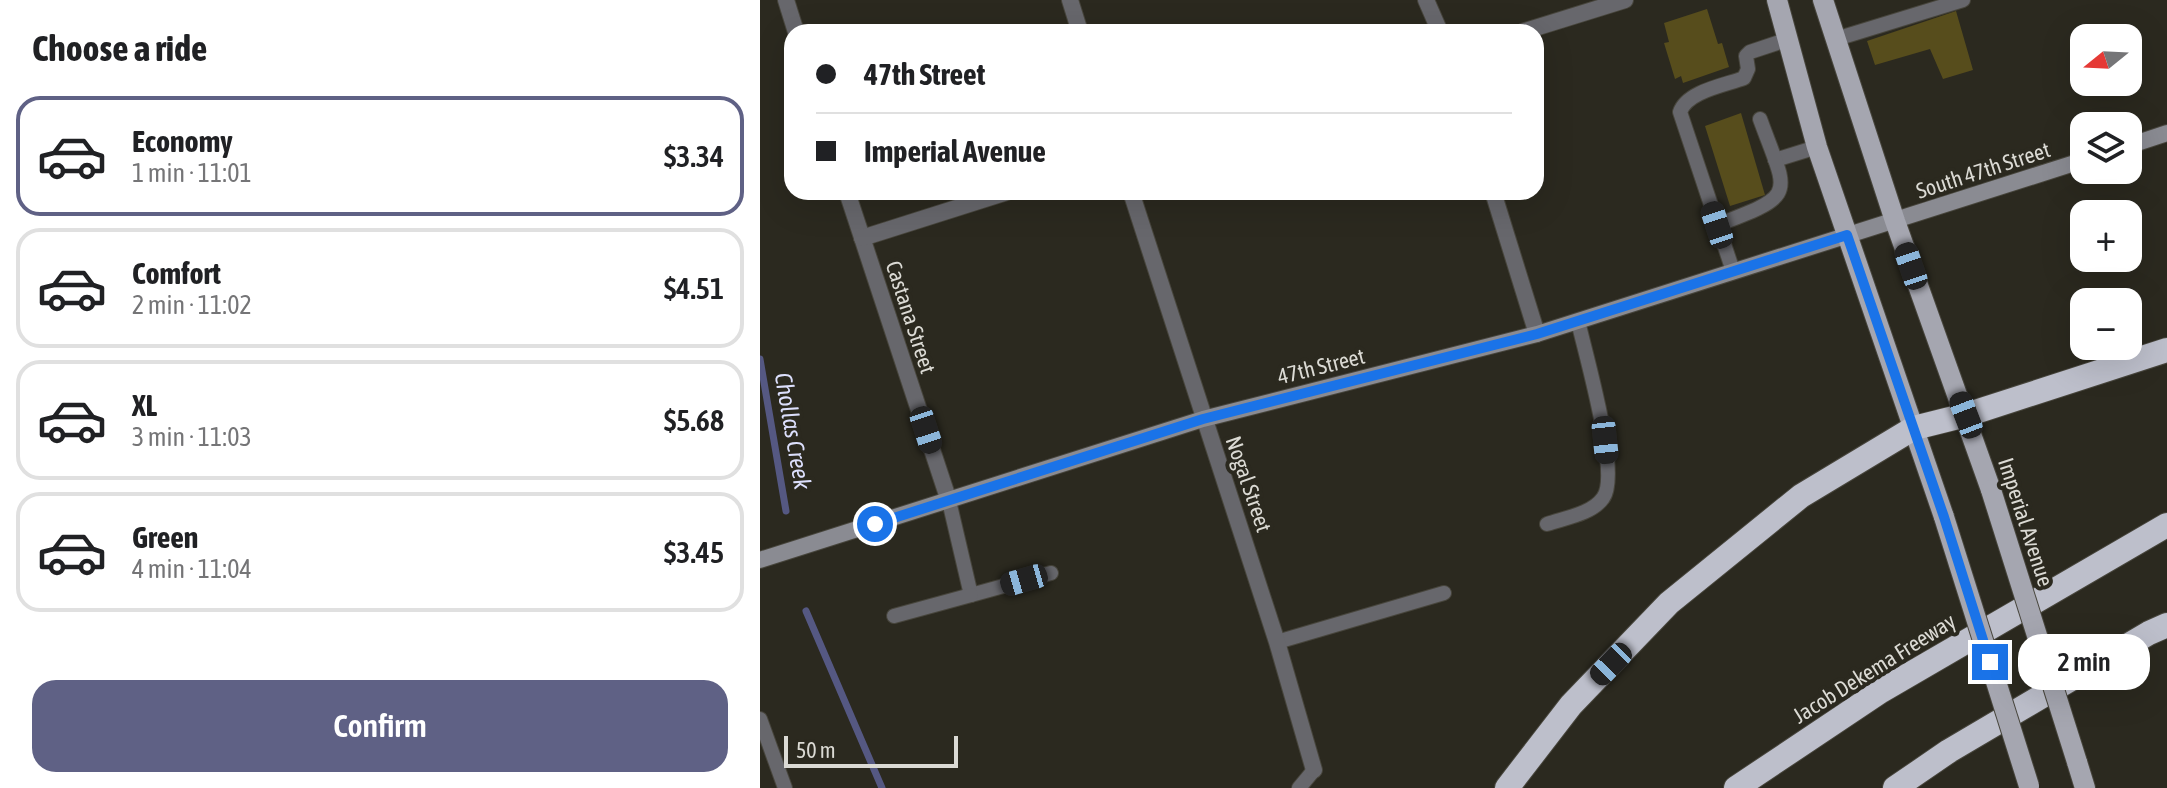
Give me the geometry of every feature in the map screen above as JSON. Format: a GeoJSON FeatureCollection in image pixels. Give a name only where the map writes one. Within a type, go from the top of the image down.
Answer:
{"type":"FeatureCollection","features":[{"type":"Feature","properties":{"kind":"highway"},"geometry":{"type":"LineString","coordinates":[[1507,788],[1571,705],[1669,603],[1801,496],[1914,428],[1966,415],[2167,350]]}},
{"type":"Feature","properties":{"kind":"highway","name":"Jacob Dekema Freeway"},"geometry":{"type":"LineString","coordinates":[[1736,788],[1881,691],[2167,525]]}},
{"type":"Feature","properties":{"kind":"highway"},"geometry":{"type":"LineString","coordinates":[[1895,788],[1949,751],[2167,625]]}},
{"type":"Feature","properties":{"kind":"main road"},"geometry":{"type":"LineString","coordinates":[[1777,0],[1817,147],[1944,517],[2030,787]]}},
{"type":"Feature","properties":{"kind":"main road","name":"Imperial Avenue"},"geometry":{"type":"LineString","coordinates":[[1823,0],[1895,221],[1991,490],[2085,788]]}},
{"type":"Feature","properties":{"kind":"main road"},"geometry":{"type":"LineString","coordinates":[[2142,141],[2167,133]]}},
{"type":"Feature","properties":{"kind":"main road","name":"South 47th Street"},"geometry":{"type":"LineString","coordinates":[[1895,221],[2070,165]]}},
{"type":"Feature","properties":{"kind":"main road","name":"47th Street"},"geometry":{"type":"LineString","coordinates":[[760,560],[1203,419],[1537,334],[1895,221]]}},
{"type":"Feature","properties":{"kind":"street"},"geometry":{"type":"LineString","coordinates":[[786,0],[794,24]]}},
{"type":"Feature","properties":{"kind":"street"},"geometry":{"type":"LineString","coordinates":[[1070,0],[1078,24]]}},
{"type":"Feature","properties":{"kind":"street"},"geometry":{"type":"LineString","coordinates":[[1426,0],[1436,24]]}},
{"type":"Feature","properties":{"kind":"street"},"geometry":{"type":"LineString","coordinates":[[1544,25],[1625,0]]}},
{"type":"Feature","properties":{"kind":"street","name":"Castana Street"},"geometry":{"type":"LineString","coordinates":[[850,200],[949,501]]}},
{"type":"Feature","properties":{"kind":"street"},"geometry":{"type":"LineString","coordinates":[[862,238],[982,200]]}},
{"type":"Feature","properties":{"kind":"street","name":"Nogal Street"},"geometry":{"type":"LineString","coordinates":[[1134,200],[1277,642],[1314,770]]}},
{"type":"Feature","properties":{"kind":"street"},"geometry":{"type":"LineString","coordinates":[[1495,200],[1537,334]]}},
{"type":"Feature","properties":{"kind":"lane"},"geometry":{"type":"LineString","coordinates":[[1836,39],[1963,0]]}},
{"type":"Feature","properties":{"kind":"lane"},"geometry":{"type":"LineString","coordinates":[[1733,271],[1680,112],[1682,105],[1694,96],[1744,78],[1748,69],[1746,56],[1750,52],[1789,39]]}},
{"type":"Feature","properties":{"kind":"lane"},"geometry":{"type":"LineString","coordinates":[[1717,225],[1774,200],[1783,181],[1760,119]]}},
{"type":"Feature","properties":{"kind":"lane"},"geometry":{"type":"LineString","coordinates":[[1775,160],[1817,147]]}},
{"type":"Feature","properties":{"kind":"lane"},"geometry":{"type":"LineString","coordinates":[[1547,524],[1585,511],[1602,500],[1610,485],[1605,440],[1578,321]]}},
{"type":"Feature","properties":{"kind":"lane"},"geometry":{"type":"LineString","coordinates":[[949,501],[971,595]]}},
{"type":"Feature","properties":{"kind":"lane"},"geometry":{"type":"LineString","coordinates":[[894,616],[1051,573]]}},
{"type":"Feature","properties":{"kind":"lane"},"geometry":{"type":"LineString","coordinates":[[1277,642],[1444,593]]}},
{"type":"Feature","properties":{"kind":"lane"},"geometry":{"type":"LineString","coordinates":[[760,719],[785,788]]}},
{"type":"Feature","properties":{"kind":"lane","name":"Nogal Street"},"geometry":{"type":"LineString","coordinates":[[1299,788],[1314,770]]}},
{"type":"Feature","properties":{"kind":"building"},"geometry":{"type":"Polygon","coordinates":[[[1707,9],[1729,67],[1683,83],[1681,76],[1675,79],[1664,43],[1669,42],[1664,23],[1707,9]]]}},
{"type":"Feature","properties":{"kind":"building"},"geometry":{"type":"Polygon","coordinates":[[[1956,11],[1973,70],[1943,79],[1930,49],[1875,65],[1867,41],[1956,11]]]}},
{"type":"Feature","properties":{"kind":"building"},"geometry":{"type":"Polygon","coordinates":[[[1741,113],[1765,195],[1730,206],[1705,126],[1741,113]]]}},
{"type":"Feature","properties":{"kind":"waterway","name":"Chollas Creek"},"geometry":{"type":"LineString","coordinates":[[760,359],[786,511]]}},
{"type":"Feature","properties":{"kind":"waterway"},"geometry":{"type":"LineString","coordinates":[[806,611],[882,788]]}},
{"type":"Feature","properties":{"kind":"route"},"geometry":{"type":"LineString","coordinates":[[875,524],[1203,419],[1537,334],[1847,235],[1944,517],[1990,662]]}}]}
